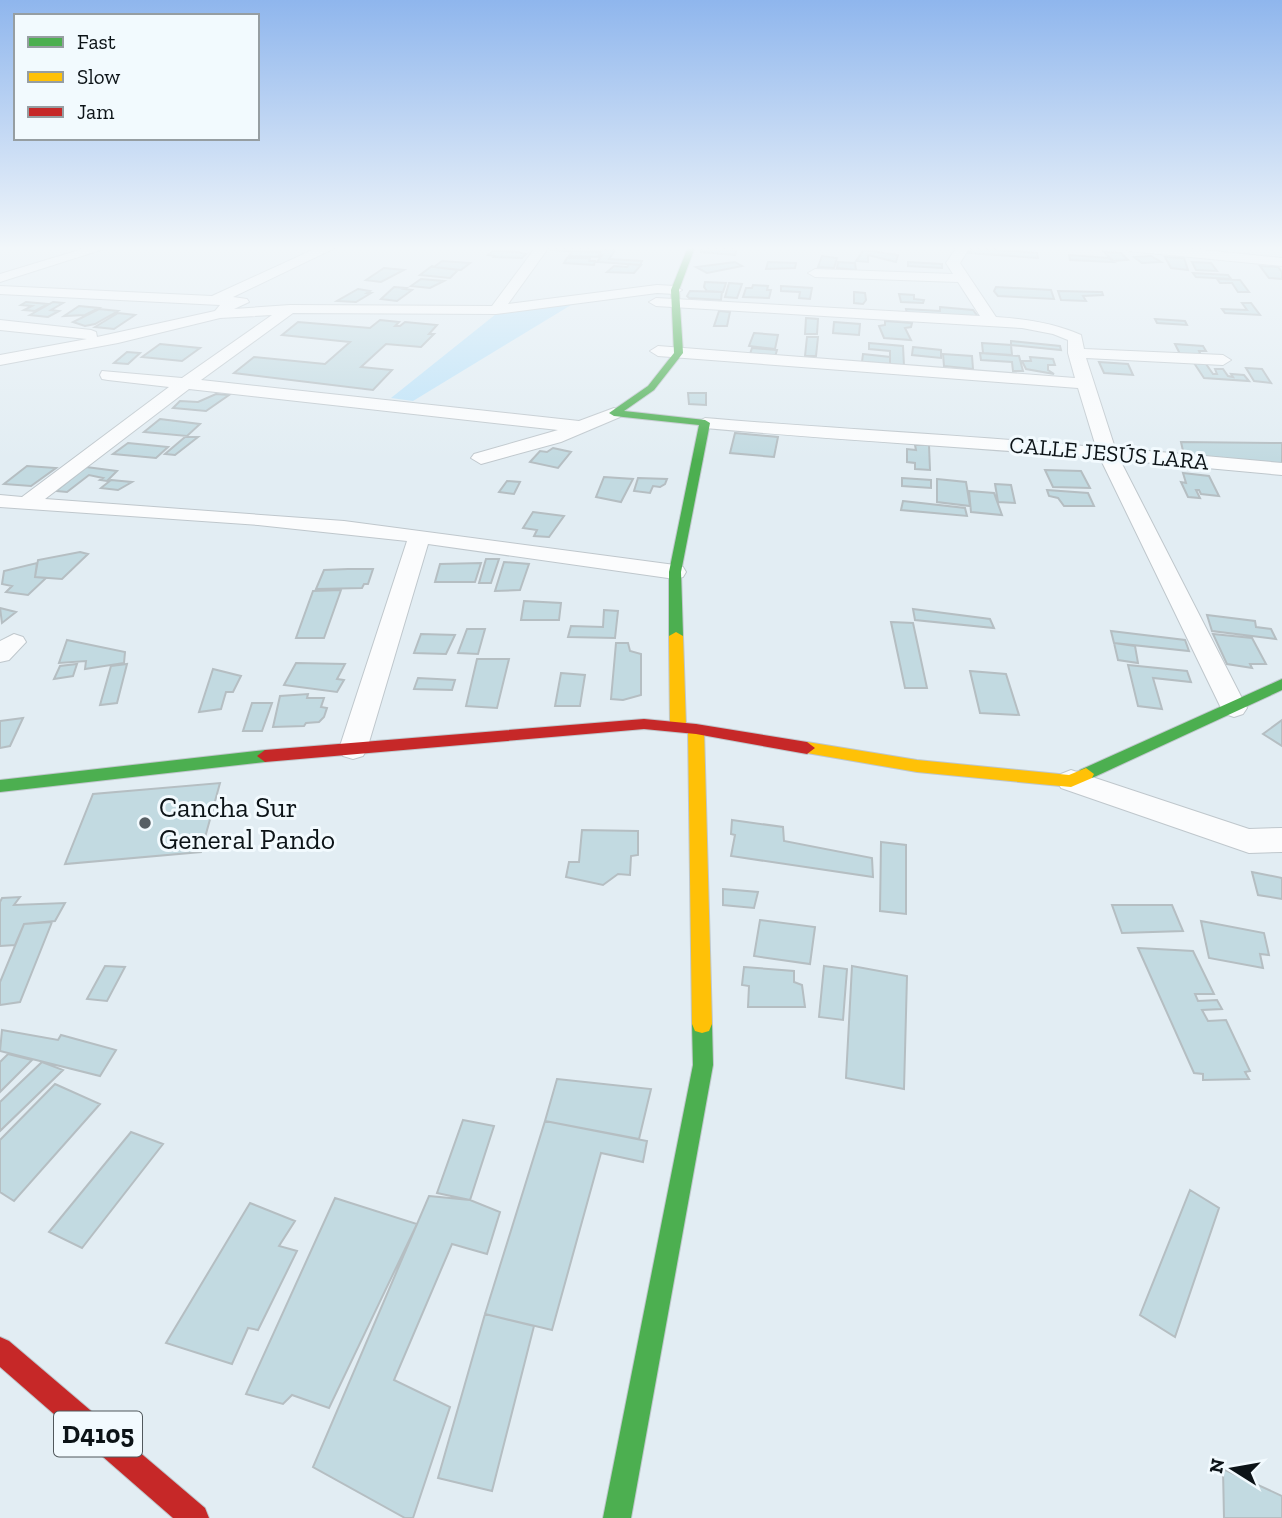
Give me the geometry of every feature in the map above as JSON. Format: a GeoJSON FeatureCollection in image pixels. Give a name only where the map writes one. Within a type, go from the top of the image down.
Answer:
{"type":"FeatureCollection","features":[{"type":"Feature","properties":{"kind":"street"},"geometry":{"type":"LineString","coordinates":[[0,360],[118,338],[180,318]]}},
{"type":"Feature","properties":{"kind":"street"},"geometry":{"type":"LineString","coordinates":[[26,504],[278,318]]}},
{"type":"Feature","properties":{"kind":"street"},"geometry":{"type":"LineString","coordinates":[[614,413],[623,393],[659,351],[657,318]]}},
{"type":"Feature","properties":{"kind":"street"},"geometry":{"type":"LineString","coordinates":[[481,458],[554,438],[632,405],[650,391],[679,353],[676,318]]}},
{"type":"Feature","properties":{"kind":"street"},"geometry":{"type":"LineString","coordinates":[[929,318],[1022,323],[1057,330],[1076,338],[1076,353],[1107,453],[1234,708]]}},
{"type":"Feature","properties":{"kind":"street"},"geometry":{"type":"LineString","coordinates":[[989,318],[992,323]]}},
{"type":"Feature","properties":{"kind":"street"},"geometry":{"type":"LineString","coordinates":[[0,325],[118,338]]}},
{"type":"Feature","properties":{"kind":"street"},"geometry":{"type":"LineString","coordinates":[[659,351],[1086,384]]}},
{"type":"Feature","properties":{"kind":"street"},"geometry":{"type":"LineString","coordinates":[[1076,353],[1223,360]]}},
{"type":"Feature","properties":{"kind":"street"},"geometry":{"type":"LineString","coordinates":[[108,375],[581,426]]}},
{"type":"Feature","properties":{"kind":"street"},"geometry":{"type":"LineString","coordinates":[[614,413],[705,423],[675,572],[678,726]]}},
{"type":"Feature","properties":{"kind":"street","name":"CALLE JESÚS LARA"},"geometry":{"type":"LineString","coordinates":[[705,423],[863,437],[935,438],[1282,469]]}},
{"type":"Feature","properties":{"kind":"street"},"geometry":{"type":"LineString","coordinates":[[0,501],[343,527],[675,572]]}},
{"type":"Feature","properties":{"kind":"street"},"geometry":{"type":"LineString","coordinates":[[353,748],[419,537]]}},
{"type":"Feature","properties":{"kind":"street"},"geometry":{"type":"LineString","coordinates":[[1071,781],[1282,684]]}},
{"type":"Feature","properties":{"kind":"street"},"geometry":{"type":"LineString","coordinates":[[0,786],[353,748],[644,724],[678,726],[917,766],[1071,781],[1249,841],[1282,840]]}},
{"type":"Feature","properties":{"kind":"street"},"geometry":{"type":"LineString","coordinates":[[617,1518],[703,1065],[696,729]]}},
{"type":"Feature","properties":{"kind":"street","name":"D4105"},"geometry":{"type":"LineString","coordinates":[[0,1350],[195,1518]]}},
{"type":"Feature","properties":{"kind":"shaded area"},"geometry":{"type":"Polygon","coordinates":[[[491,318],[550,318],[413,401],[391,398],[491,318]]]}},
{"type":"Feature","properties":{"kind":"building"},"geometry":{"type":"Polygon","coordinates":[[[81,318],[106,318],[85,326],[73,322],[81,318]]]}},
{"type":"Feature","properties":{"kind":"building"},"geometry":{"type":"Polygon","coordinates":[[[110,318],[131,318],[114,329],[95,327],[110,318]]]}},
{"type":"Feature","properties":{"kind":"building"},"geometry":{"type":"Polygon","coordinates":[[[717,318],[729,318],[727,326],[714,326],[717,318]]]}},
{"type":"Feature","properties":{"kind":"building"},"geometry":{"type":"Polygon","coordinates":[[[806,318],[818,319],[817,334],[805,334],[806,318]]]}},
{"type":"Feature","properties":{"kind":"building"},"geometry":{"type":"Polygon","coordinates":[[[1155,319],[1185,321],[1187,325],[1157,323],[1155,319]]]}},
{"type":"Feature","properties":{"kind":"building"},"geometry":{"type":"Polygon","coordinates":[[[380,320],[399,322],[395,326],[405,322],[437,325],[429,334],[434,334],[421,347],[386,344],[361,367],[392,370],[373,390],[234,373],[254,357],[325,364],[350,342],[282,335],[298,322],[370,328],[380,320]]]}},
{"type":"Feature","properties":{"kind":"building"},"geometry":{"type":"Polygon","coordinates":[[[885,321],[912,323],[911,327],[905,328],[911,340],[884,338],[879,326],[885,325],[885,321]]]}},
{"type":"Feature","properties":{"kind":"building"},"geometry":{"type":"Polygon","coordinates":[[[834,322],[860,324],[859,335],[833,333],[834,322]]]}},
{"type":"Feature","properties":{"kind":"building"},"geometry":{"type":"Polygon","coordinates":[[[754,333],[778,335],[775,349],[749,346],[754,333]]]}},
{"type":"Feature","properties":{"kind":"building"},"geometry":{"type":"Polygon","coordinates":[[[807,337],[818,337],[816,356],[805,356],[807,337]]]}},
{"type":"Feature","properties":{"kind":"building"},"geometry":{"type":"Polygon","coordinates":[[[1011,341],[1060,346],[1061,350],[1011,345],[1011,341]]]}},
{"type":"Feature","properties":{"kind":"building"},"geometry":{"type":"Polygon","coordinates":[[[869,343],[903,346],[904,366],[890,364],[890,351],[869,349],[869,343]]]}},
{"type":"Feature","properties":{"kind":"building"},"geometry":{"type":"Polygon","coordinates":[[[982,343],[1011,345],[1012,355],[983,353],[982,343]]]}},
{"type":"Feature","properties":{"kind":"building"},"geometry":{"type":"Polygon","coordinates":[[[160,344],[200,348],[182,361],[142,357],[160,344]]]}},
{"type":"Feature","properties":{"kind":"building"},"geometry":{"type":"Polygon","coordinates":[[[1175,344],[1203,346],[1206,351],[1199,351],[1201,355],[1180,354],[1175,344]]]}},
{"type":"Feature","properties":{"kind":"building"},"geometry":{"type":"Polygon","coordinates":[[[913,347],[941,350],[941,358],[912,355],[913,347]]]}},
{"type":"Feature","properties":{"kind":"building"},"geometry":{"type":"Polygon","coordinates":[[[752,348],[777,350],[775,357],[750,354],[752,348]]]}},
{"type":"Feature","properties":{"kind":"building"},"geometry":{"type":"Polygon","coordinates":[[[127,352],[140,353],[128,364],[114,363],[127,352]]]}},
{"type":"Feature","properties":{"kind":"building"},"geometry":{"type":"Polygon","coordinates":[[[980,353],[1019,356],[1023,371],[1013,371],[1012,362],[981,360],[980,353]]]}},
{"type":"Feature","properties":{"kind":"building"},"geometry":{"type":"Polygon","coordinates":[[[863,354],[890,357],[890,364],[862,362],[863,354]]]}},
{"type":"Feature","properties":{"kind":"building"},"geometry":{"type":"Polygon","coordinates":[[[943,354],[972,356],[973,369],[944,366],[943,354]]]}},
{"type":"Feature","properties":{"kind":"building"},"geometry":{"type":"Polygon","coordinates":[[[1030,357],[1053,359],[1055,365],[1048,365],[1048,370],[1054,374],[1026,369],[1022,361],[1031,361],[1030,357]]]}},
{"type":"Feature","properties":{"kind":"building"},"geometry":{"type":"Polygon","coordinates":[[[1099,362],[1128,364],[1133,375],[1104,373],[1099,362]]]}},
{"type":"Feature","properties":{"kind":"building"},"geometry":{"type":"Polygon","coordinates":[[[1194,363],[1206,364],[1213,374],[1217,374],[1215,369],[1223,369],[1228,376],[1244,375],[1249,381],[1204,378],[1194,363]]]}},
{"type":"Feature","properties":{"kind":"building"},"geometry":{"type":"Polygon","coordinates":[[[1246,368],[1262,369],[1271,383],[1254,381],[1246,368]]]}},
{"type":"Feature","properties":{"kind":"building"},"geometry":{"type":"Polygon","coordinates":[[[688,393],[706,393],[706,405],[689,404],[688,393]]]}},
{"type":"Feature","properties":{"kind":"building"},"geometry":{"type":"Polygon","coordinates":[[[216,394],[229,395],[206,411],[173,408],[180,401],[198,402],[216,394]]]}},
{"type":"Feature","properties":{"kind":"building"},"geometry":{"type":"Polygon","coordinates":[[[160,419],[200,424],[187,436],[144,432],[160,419]]]}},
{"type":"Feature","properties":{"kind":"building"},"geometry":{"type":"Polygon","coordinates":[[[735,433],[778,437],[774,457],[730,453],[735,433]]]}},
{"type":"Feature","properties":{"kind":"building"},"geometry":{"type":"Polygon","coordinates":[[[185,437],[198,437],[175,455],[165,454],[185,437]]]}},
{"type":"Feature","properties":{"kind":"building"},"geometry":{"type":"Polygon","coordinates":[[[1181,442],[1282,443],[1282,464],[1184,455],[1181,442]]]}},
{"type":"Feature","properties":{"kind":"building"},"geometry":{"type":"Polygon","coordinates":[[[128,443],[168,447],[156,458],[113,454],[128,443]]]}},
{"type":"Feature","properties":{"kind":"building"},"geometry":{"type":"Polygon","coordinates":[[[915,445],[929,445],[930,470],[915,469],[915,463],[907,462],[907,449],[916,450],[915,445]]]}},
{"type":"Feature","properties":{"kind":"building"},"geometry":{"type":"Polygon","coordinates":[[[553,448],[571,452],[558,468],[530,462],[540,451],[547,452],[553,448]]]}},
{"type":"Feature","properties":{"kind":"building"},"geometry":{"type":"Polygon","coordinates":[[[27,466],[56,468],[31,486],[4,484],[27,466]]]}},
{"type":"Feature","properties":{"kind":"building"},"geometry":{"type":"Polygon","coordinates":[[[86,467],[117,471],[107,481],[89,475],[67,492],[56,491],[86,467]]]}},
{"type":"Feature","properties":{"kind":"building"},"geometry":{"type":"Polygon","coordinates":[[[1045,470],[1081,471],[1090,488],[1053,487],[1045,470]]]}},
{"type":"Feature","properties":{"kind":"building"},"geometry":{"type":"Polygon","coordinates":[[[1183,473],[1209,476],[1219,496],[1201,494],[1196,490],[1200,498],[1188,497],[1181,482],[1186,483],[1183,473]]]}},
{"type":"Feature","properties":{"kind":"building"},"geometry":{"type":"Polygon","coordinates":[[[604,477],[633,479],[621,502],[596,497],[604,477]]]}},
{"type":"Feature","properties":{"kind":"building"},"geometry":{"type":"Polygon","coordinates":[[[638,478],[667,479],[660,487],[653,486],[650,493],[634,491],[638,478]]]}},
{"type":"Feature","properties":{"kind":"building"},"geometry":{"type":"Polygon","coordinates":[[[902,478],[931,480],[931,488],[902,486],[902,478]]]}},
{"type":"Feature","properties":{"kind":"building"},"geometry":{"type":"Polygon","coordinates":[[[937,479],[966,482],[970,506],[937,502],[937,479]]]}},
{"type":"Feature","properties":{"kind":"building"},"geometry":{"type":"Polygon","coordinates":[[[111,480],[132,482],[118,490],[101,488],[111,480]]]}},
{"type":"Feature","properties":{"kind":"building"},"geometry":{"type":"Polygon","coordinates":[[[507,481],[520,482],[514,494],[499,492],[507,481]]]}},
{"type":"Feature","properties":{"kind":"building"},"geometry":{"type":"Polygon","coordinates":[[[995,484],[1011,485],[1015,503],[998,502],[995,484]]]}},
{"type":"Feature","properties":{"kind":"building"},"geometry":{"type":"Polygon","coordinates":[[[1047,490],[1088,493],[1094,506],[1064,506],[1058,498],[1049,496],[1047,490]]]}},
{"type":"Feature","properties":{"kind":"building"},"geometry":{"type":"Polygon","coordinates":[[[969,491],[994,493],[1002,515],[971,512],[969,491]]]}},
{"type":"Feature","properties":{"kind":"building"},"geometry":{"type":"Polygon","coordinates":[[[903,501],[965,508],[967,516],[901,510],[903,501]]]}},
{"type":"Feature","properties":{"kind":"building"},"geometry":{"type":"Polygon","coordinates":[[[533,512],[564,516],[549,537],[534,536],[537,530],[523,528],[533,512]]]}},
{"type":"Feature","properties":{"kind":"building"},"geometry":{"type":"Polygon","coordinates":[[[80,552],[88,554],[62,579],[35,577],[38,560],[80,552]]]}},
{"type":"Feature","properties":{"kind":"building"},"geometry":{"type":"Polygon","coordinates":[[[486,559],[499,559],[491,583],[479,583],[486,559]]]}},
{"type":"Feature","properties":{"kind":"building"},"geometry":{"type":"Polygon","coordinates":[[[504,562],[529,564],[520,590],[495,591],[504,562]]]}},
{"type":"Feature","properties":{"kind":"building"},"geometry":{"type":"Polygon","coordinates":[[[37,563],[35,577],[46,578],[28,595],[6,592],[12,586],[2,584],[4,571],[37,563]]]}},
{"type":"Feature","properties":{"kind":"building"},"geometry":{"type":"Polygon","coordinates":[[[481,563],[475,582],[435,582],[440,564],[481,563]]]}},
{"type":"Feature","properties":{"kind":"building"},"geometry":{"type":"Polygon","coordinates":[[[373,569],[368,584],[364,584],[362,588],[316,589],[324,570],[373,569]]]}},
{"type":"Feature","properties":{"kind":"building"},"geometry":{"type":"Polygon","coordinates":[[[341,590],[324,638],[296,638],[313,591],[341,590]]]}},
{"type":"Feature","properties":{"kind":"building"},"geometry":{"type":"Polygon","coordinates":[[[524,601],[561,603],[559,620],[521,620],[524,601]]]}},
{"type":"Feature","properties":{"kind":"building"},"geometry":{"type":"Polygon","coordinates":[[[0,608],[16,612],[2,623],[0,608]]]}},
{"type":"Feature","properties":{"kind":"building"},"geometry":{"type":"Polygon","coordinates":[[[913,609],[990,619],[994,628],[915,620],[913,609]]]}},
{"type":"Feature","properties":{"kind":"building"},"geometry":{"type":"Polygon","coordinates":[[[604,610],[618,611],[615,638],[568,637],[571,626],[603,627],[604,610]]]}},
{"type":"Feature","properties":{"kind":"building"},"geometry":{"type":"Polygon","coordinates":[[[1207,615],[1255,621],[1256,627],[1271,629],[1276,639],[1212,631],[1207,615]]]}},
{"type":"Feature","properties":{"kind":"building"},"geometry":{"type":"Polygon","coordinates":[[[891,622],[913,623],[927,688],[905,688],[891,622]]]}},
{"type":"Feature","properties":{"kind":"building"},"geometry":{"type":"Polygon","coordinates":[[[467,629],[485,629],[478,654],[458,653],[467,629]]]}},
{"type":"Feature","properties":{"kind":"building"},"geometry":{"type":"Polygon","coordinates":[[[1111,631],[1185,640],[1189,651],[1114,643],[1111,631]]]}},
{"type":"Feature","properties":{"kind":"building"},"geometry":{"type":"Polygon","coordinates":[[[421,634],[455,635],[446,654],[414,653],[421,634]]]}},
{"type":"Feature","properties":{"kind":"building"},"geometry":{"type":"Polygon","coordinates":[[[1213,634],[1252,638],[1266,664],[1250,664],[1252,668],[1227,664],[1213,634]]]}},
{"type":"Feature","properties":{"kind":"building"},"geometry":{"type":"Polygon","coordinates":[[[67,640],[125,652],[124,663],[85,669],[86,661],[59,663],[67,640]]]}},
{"type":"Feature","properties":{"kind":"building"},"geometry":{"type":"Polygon","coordinates":[[[616,643],[628,643],[630,651],[641,654],[641,695],[623,700],[611,699],[616,643]]]}},
{"type":"Feature","properties":{"kind":"building"},"geometry":{"type":"Polygon","coordinates":[[[1114,643],[1135,646],[1138,663],[1118,660],[1114,643]]]}},
{"type":"Feature","properties":{"kind":"building"},"geometry":{"type":"Polygon","coordinates":[[[477,659],[509,659],[497,708],[466,706],[477,659]]]}},
{"type":"Feature","properties":{"kind":"building"},"geometry":{"type":"Polygon","coordinates":[[[296,663],[345,664],[337,679],[344,680],[337,692],[284,685],[296,663]]]}},
{"type":"Feature","properties":{"kind":"building"},"geometry":{"type":"Polygon","coordinates":[[[77,664],[73,676],[54,679],[60,666],[77,664]]]}},
{"type":"Feature","properties":{"kind":"building"},"geometry":{"type":"Polygon","coordinates":[[[127,664],[117,703],[100,705],[111,666],[127,664]]]}},
{"type":"Feature","properties":{"kind":"building"},"geometry":{"type":"Polygon","coordinates":[[[1128,665],[1187,671],[1191,682],[1153,678],[1162,709],[1138,706],[1128,665]]]}},
{"type":"Feature","properties":{"kind":"building"},"geometry":{"type":"Polygon","coordinates":[[[213,669],[241,676],[233,692],[226,692],[221,709],[199,712],[213,669]]]}},
{"type":"Feature","properties":{"kind":"building"},"geometry":{"type":"Polygon","coordinates":[[[970,671],[1006,674],[1019,715],[980,713],[970,671]]]}},
{"type":"Feature","properties":{"kind":"building"},"geometry":{"type":"Polygon","coordinates":[[[561,673],[585,675],[580,706],[555,706],[561,673]]]}},
{"type":"Feature","properties":{"kind":"building"},"geometry":{"type":"Polygon","coordinates":[[[418,678],[455,680],[452,690],[414,689],[418,678]]]}},
{"type":"Feature","properties":{"kind":"building"},"geometry":{"type":"Polygon","coordinates":[[[308,694],[307,698],[324,698],[321,707],[327,708],[319,722],[306,723],[304,726],[273,727],[280,696],[308,694]]]}},
{"type":"Feature","properties":{"kind":"building"},"geometry":{"type":"Polygon","coordinates":[[[252,703],[272,703],[262,731],[243,731],[252,703]]]}},
{"type":"Feature","properties":{"kind":"building"},"geometry":{"type":"Polygon","coordinates":[[[23,718],[10,746],[0,748],[0,721],[23,718]]]}},
{"type":"Feature","properties":{"kind":"building"},"geometry":{"type":"Polygon","coordinates":[[[1282,720],[1282,746],[1263,734],[1282,720]]]}},
{"type":"Feature","properties":{"kind":"building","name":"Cancha Sur General Pando"},"geometry":{"type":"Polygon","coordinates":[[[220,783],[201,852],[65,864],[93,794],[220,783]]]}},
{"type":"Feature","properties":{"kind":"building"},"geometry":{"type":"Polygon","coordinates":[[[732,820],[783,827],[784,841],[872,858],[873,877],[731,856],[735,835],[731,834],[732,820]]]}},
{"type":"Feature","properties":{"kind":"building"},"geometry":{"type":"Polygon","coordinates":[[[582,830],[638,831],[638,855],[631,856],[630,875],[618,874],[603,885],[566,877],[569,862],[579,862],[582,830]]]}},
{"type":"Feature","properties":{"kind":"building"},"geometry":{"type":"Polygon","coordinates":[[[881,842],[906,845],[906,914],[880,911],[881,842]]]}},
{"type":"Feature","properties":{"kind":"building"},"geometry":{"type":"Polygon","coordinates":[[[1252,872],[1282,878],[1282,899],[1258,895],[1252,872]]]}},
{"type":"Feature","properties":{"kind":"building"},"geometry":{"type":"Polygon","coordinates":[[[723,889],[758,892],[754,908],[723,905],[723,889]]]}},
{"type":"Feature","properties":{"kind":"building"},"geometry":{"type":"Polygon","coordinates":[[[20,897],[14,905],[65,903],[55,921],[24,924],[15,945],[0,946],[0,902],[2,898],[20,897]]]}},
{"type":"Feature","properties":{"kind":"building"},"geometry":{"type":"Polygon","coordinates":[[[1112,905],[1172,905],[1183,931],[1122,933],[1112,905]]]}},
{"type":"Feature","properties":{"kind":"building"},"geometry":{"type":"Polygon","coordinates":[[[760,920],[815,927],[810,964],[754,956],[760,920]]]}},
{"type":"Feature","properties":{"kind":"building"},"geometry":{"type":"Polygon","coordinates":[[[1201,921],[1264,933],[1269,955],[1260,954],[1263,968],[1209,958],[1201,921]]]}},
{"type":"Feature","properties":{"kind":"building"},"geometry":{"type":"Polygon","coordinates":[[[52,922],[20,1002],[0,1005],[0,982],[24,924],[52,922]]]}},
{"type":"Feature","properties":{"kind":"building"},"geometry":{"type":"Polygon","coordinates":[[[1138,948],[1193,951],[1214,994],[1195,994],[1198,1001],[1217,1000],[1222,1009],[1202,1010],[1208,1021],[1226,1020],[1250,1071],[1245,1072],[1249,1079],[1203,1080],[1203,1074],[1194,1073],[1138,948]]]}},
{"type":"Feature","properties":{"kind":"building"},"geometry":{"type":"Polygon","coordinates":[[[105,966],[125,967],[107,1001],[87,999],[105,966]]]}},
{"type":"Feature","properties":{"kind":"building"},"geometry":{"type":"Polygon","coordinates":[[[824,966],[847,969],[843,1020],[819,1017],[824,966]]]}},
{"type":"Feature","properties":{"kind":"building"},"geometry":{"type":"Polygon","coordinates":[[[852,966],[907,976],[904,1089],[846,1078],[852,966]]]}},
{"type":"Feature","properties":{"kind":"building"},"geometry":{"type":"Polygon","coordinates":[[[744,967],[794,971],[794,982],[802,985],[805,1007],[748,1007],[749,986],[742,985],[744,967]]]}},
{"type":"Feature","properties":{"kind":"building"},"geometry":{"type":"Polygon","coordinates":[[[2,1030],[58,1040],[61,1035],[116,1050],[100,1076],[0,1051],[2,1030]]]}},
{"type":"Feature","properties":{"kind":"building"},"geometry":{"type":"Polygon","coordinates":[[[8,1054],[32,1060],[0,1092],[0,1062],[8,1054]]]}},
{"type":"Feature","properties":{"kind":"building"},"geometry":{"type":"Polygon","coordinates":[[[42,1062],[63,1070],[0,1131],[0,1102],[42,1062]]]}},
{"type":"Feature","properties":{"kind":"building"},"geometry":{"type":"Polygon","coordinates":[[[557,1079],[651,1089],[639,1139],[545,1121],[557,1079]]]}},
{"type":"Feature","properties":{"kind":"building"},"geometry":{"type":"Polygon","coordinates":[[[55,1084],[100,1104],[14,1201],[0,1192],[0,1140],[55,1084]]]}},
{"type":"Feature","properties":{"kind":"building"},"geometry":{"type":"Polygon","coordinates":[[[463,1120],[494,1126],[470,1200],[437,1193],[463,1120]]]}},
{"type":"Feature","properties":{"kind":"building"},"geometry":{"type":"Polygon","coordinates":[[[545,1121],[647,1141],[643,1162],[601,1153],[552,1330],[485,1314],[545,1121]]]}},
{"type":"Feature","properties":{"kind":"building"},"geometry":{"type":"Polygon","coordinates":[[[131,1132],[163,1144],[82,1248],[49,1232],[131,1132]]]}},
{"type":"Feature","properties":{"kind":"building"},"geometry":{"type":"Polygon","coordinates":[[[1190,1190],[1219,1208],[1175,1337],[1140,1315],[1190,1190]]]}},
{"type":"Feature","properties":{"kind":"building"},"geometry":{"type":"Polygon","coordinates":[[[429,1196],[470,1200],[500,1212],[487,1254],[452,1244],[394,1380],[450,1407],[413,1518],[405,1518],[313,1467],[429,1196]]]}},
{"type":"Feature","properties":{"kind":"building"},"geometry":{"type":"Polygon","coordinates":[[[335,1198],[417,1224],[329,1408],[292,1395],[283,1404],[246,1394],[335,1198]]]}},
{"type":"Feature","properties":{"kind":"building"},"geometry":{"type":"Polygon","coordinates":[[[250,1203],[295,1221],[279,1246],[297,1251],[258,1330],[248,1328],[232,1364],[166,1343],[250,1203]]]}},
{"type":"Feature","properties":{"kind":"building"},"geometry":{"type":"Polygon","coordinates":[[[485,1314],[534,1326],[492,1491],[438,1478],[485,1314]]]}},
{"type":"Feature","properties":{"kind":"building"},"geometry":{"type":"Polygon","coordinates":[[[1223,1469],[1282,1496],[1282,1518],[1224,1518],[1223,1469]]]}},
{"type":"Feature","properties":{"kind":"traffic: fast"},"geometry":{"type":"LineString","coordinates":[[614,413],[651,388],[679,353],[677,318]]}},
{"type":"Feature","properties":{"kind":"traffic: fast"},"geometry":{"type":"LineString","coordinates":[[614,413],[705,423],[675,572],[676,636]]}},
{"type":"Feature","properties":{"kind":"traffic: fast"},"geometry":{"type":"LineString","coordinates":[[1086,774],[1282,684]]}},
{"type":"Feature","properties":{"kind":"traffic: fast"},"geometry":{"type":"LineString","coordinates":[[0,786],[265,756]]}},
{"type":"Feature","properties":{"kind":"traffic: fast"},"geometry":{"type":"LineString","coordinates":[[617,1518],[703,1065],[702,1024]]}},
{"type":"Feature","properties":{"kind":"traffic: slow"},"geometry":{"type":"LineString","coordinates":[[676,636],[678,726]]}},
{"type":"Feature","properties":{"kind":"traffic: slow"},"geometry":{"type":"LineString","coordinates":[[696,729],[702,1024]]}},
{"type":"Feature","properties":{"kind":"traffic: slow"},"geometry":{"type":"LineString","coordinates":[[807,748],[917,766],[1071,781],[1086,774]]}},
{"type":"Feature","properties":{"kind":"traffic: jam"},"geometry":{"type":"LineString","coordinates":[[265,756],[644,724],[696,729],[807,748]]}},
{"type":"Feature","properties":{"kind":"traffic: jam"},"geometry":{"type":"LineString","coordinates":[[0,1350],[195,1518]]}},
{"type":"Feature","properties":{"kind":"place","name":"Cancha Sur General Pando"},"geometry":{"type":"Point","coordinates":[145,823]}}]}
